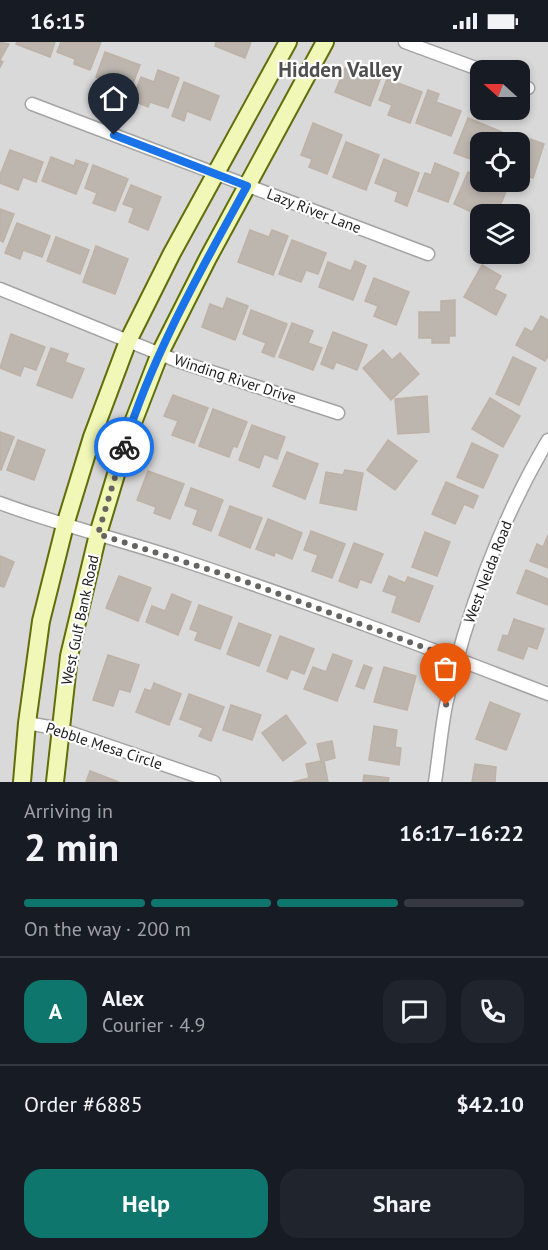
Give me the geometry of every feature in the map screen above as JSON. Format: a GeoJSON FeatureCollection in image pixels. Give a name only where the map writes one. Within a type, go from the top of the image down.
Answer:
{"type":"FeatureCollection","features":[{"type":"Feature","properties":{"kind":"main road"},"geometry":{"type":"LineString","coordinates":[[22,782],[27,723],[41,621],[65,525],[92,437],[128,340],[172,253],[288,42]]}},
{"type":"Feature","properties":{"kind":"main road","name":"West Gulf Bank Road"},"geometry":{"type":"LineString","coordinates":[[55,782],[69,656],[98,534],[127,438],[160,353],[208,258],[326,42]]}},
{"type":"Feature","properties":{"kind":"street"},"geometry":{"type":"LineString","coordinates":[[405,42],[470,66]]}},
{"type":"Feature","properties":{"kind":"street","name":"Lazy River Lane"},"geometry":{"type":"LineString","coordinates":[[32,104],[428,254]]}},
{"type":"Feature","properties":{"kind":"street","name":"Winding River Drive"},"geometry":{"type":"LineString","coordinates":[[0,289],[160,353],[338,413]]}},
{"type":"Feature","properties":{"kind":"street","name":"West Nelda Road"},"geometry":{"type":"LineString","coordinates":[[435,782],[446,705],[491,559],[512,510],[548,440]]}},
{"type":"Feature","properties":{"kind":"street"},"geometry":{"type":"LineString","coordinates":[[0,503],[241,580],[548,694]]}},
{"type":"Feature","properties":{"kind":"street","name":"Pebble Mesa Circle"},"geometry":{"type":"LineString","coordinates":[[27,723],[60,729],[214,782]]}},
{"type":"Feature","properties":{"kind":"shaded area","name":"Hidden Valley"},"geometry":{"type":"Polygon","coordinates":[[[0,42],[548,42],[548,782],[0,782],[0,42]]]}},
{"type":"Feature","properties":{"kind":"building"},"geometry":{"type":"Polygon","coordinates":[[[0,42],[9,44],[0,60],[0,42]]]}},
{"type":"Feature","properties":{"kind":"building"},"geometry":{"type":"Polygon","coordinates":[[[17,42],[55,42],[50,57],[16,44],[17,42]]]}},
{"type":"Feature","properties":{"kind":"building"},"geometry":{"type":"Polygon","coordinates":[[[61,42],[101,42],[90,70],[74,64],[75,59],[57,52],[61,42]]]}},
{"type":"Feature","properties":{"kind":"building"},"geometry":{"type":"Polygon","coordinates":[[[216,42],[251,42],[245,58],[215,46],[216,42]]]}},
{"type":"Feature","properties":{"kind":"building"},"geometry":{"type":"Polygon","coordinates":[[[105,52],[140,65],[127,99],[116,95],[120,86],[96,77],[105,52]]]}},
{"type":"Feature","properties":{"kind":"building"},"geometry":{"type":"Polygon","coordinates":[[[345,68],[368,77],[372,68],[383,72],[370,106],[335,92],[345,68]]]}},
{"type":"Feature","properties":{"kind":"building"},"geometry":{"type":"Polygon","coordinates":[[[158,70],[179,78],[168,108],[150,102],[148,107],[132,100],[141,77],[154,82],[158,70]]]}},
{"type":"Feature","properties":{"kind":"building"},"geometry":{"type":"Polygon","coordinates":[[[387,79],[422,92],[410,123],[388,115],[392,105],[379,100],[387,79]]]}},
{"type":"Feature","properties":{"kind":"building"},"geometry":{"type":"Polygon","coordinates":[[[184,82],[219,96],[210,120],[187,111],[184,121],[172,116],[184,82]]]}},
{"type":"Feature","properties":{"kind":"building"},"geometry":{"type":"Polygon","coordinates":[[[428,90],[439,94],[436,102],[461,111],[451,136],[416,123],[428,90]]]}},
{"type":"Feature","properties":{"kind":"building"},"geometry":{"type":"Polygon","coordinates":[[[468,118],[502,132],[470,132],[470,159],[454,153],[468,118]]]}},
{"type":"Feature","properties":{"kind":"building"},"geometry":{"type":"Polygon","coordinates":[[[313,123],[342,135],[327,174],[309,167],[312,159],[301,155],[313,123]]]}},
{"type":"Feature","properties":{"kind":"building"},"geometry":{"type":"Polygon","coordinates":[[[530,139],[544,144],[533,178],[530,177],[530,139]]]}},
{"type":"Feature","properties":{"kind":"building"},"geometry":{"type":"Polygon","coordinates":[[[346,142],[379,155],[366,190],[333,177],[346,142]]]}},
{"type":"Feature","properties":{"kind":"building"},"geometry":{"type":"Polygon","coordinates":[[[10,150],[43,162],[36,182],[23,177],[18,190],[0,183],[0,175],[10,150]]]}},
{"type":"Feature","properties":{"kind":"building"},"geometry":{"type":"Polygon","coordinates":[[[51,157],[74,166],[76,160],[88,164],[76,194],[42,181],[51,157]]]}},
{"type":"Feature","properties":{"kind":"building"},"geometry":{"type":"Polygon","coordinates":[[[384,159],[419,173],[407,206],[395,201],[398,192],[375,183],[384,159]]]}},
{"type":"Feature","properties":{"kind":"building"},"geometry":{"type":"Polygon","coordinates":[[[435,163],[459,173],[448,202],[418,191],[425,173],[431,175],[435,163]]]}},
{"type":"Feature","properties":{"kind":"building"},"geometry":{"type":"Polygon","coordinates":[[[93,165],[128,179],[115,211],[93,203],[97,193],[85,188],[93,165]]]}},
{"type":"Feature","properties":{"kind":"building"},"geometry":{"type":"Polygon","coordinates":[[[468,172],[470,173],[470,192],[506,192],[501,204],[470,204],[470,211],[454,204],[468,172]]]}},
{"type":"Feature","properties":{"kind":"building"},"geometry":{"type":"Polygon","coordinates":[[[131,185],[161,197],[148,230],[129,222],[134,208],[123,204],[131,185]]]}},
{"type":"Feature","properties":{"kind":"building"},"geometry":{"type":"Polygon","coordinates":[[[0,209],[14,214],[3,242],[0,240],[0,209]]]}},
{"type":"Feature","properties":{"kind":"building"},"geometry":{"type":"Polygon","coordinates":[[[17,223],[50,236],[42,257],[23,250],[20,259],[5,253],[17,223]]]}},
{"type":"Feature","properties":{"kind":"building"},"geometry":{"type":"Polygon","coordinates":[[[250,230],[269,237],[272,230],[288,236],[273,275],[238,262],[250,230]]]}},
{"type":"Feature","properties":{"kind":"building"},"geometry":{"type":"Polygon","coordinates":[[[56,237],[89,250],[80,274],[47,261],[56,237]]]}},
{"type":"Feature","properties":{"kind":"building"},"geometry":{"type":"Polygon","coordinates":[[[292,240],[326,253],[318,274],[306,270],[301,282],[279,274],[292,240]]]}},
{"type":"Feature","properties":{"kind":"building"},"geometry":{"type":"Polygon","coordinates":[[[96,246],[128,259],[115,294],[83,282],[96,246]]]}},
{"type":"Feature","properties":{"kind":"building"},"geometry":{"type":"Polygon","coordinates":[[[355,261],[366,266],[353,300],[319,287],[328,262],[351,271],[355,261]]]}},
{"type":"Feature","properties":{"kind":"building"},"geometry":{"type":"Polygon","coordinates":[[[482,265],[501,276],[494,289],[506,295],[496,315],[464,297],[482,265]]]}},
{"type":"Feature","properties":{"kind":"building"},"geometry":{"type":"Polygon","coordinates":[[[374,278],[409,292],[396,325],[374,316],[378,306],[365,301],[374,278]]]}},
{"type":"Feature","properties":{"kind":"building"},"geometry":{"type":"Polygon","coordinates":[[[227,298],[248,306],[235,340],[202,327],[210,304],[223,309],[227,298]]]}},
{"type":"Feature","properties":{"kind":"building"},"geometry":{"type":"Polygon","coordinates":[[[455,300],[455,336],[449,336],[449,343],[432,343],[432,338],[419,338],[419,312],[441,312],[441,301],[455,300]]]}},
{"type":"Feature","properties":{"kind":"building"},"geometry":{"type":"Polygon","coordinates":[[[251,310],[287,324],[274,357],[262,352],[266,343],[243,334],[251,310]]]}},
{"type":"Feature","properties":{"kind":"building"},"geometry":{"type":"Polygon","coordinates":[[[541,316],[548,320],[548,356],[545,361],[516,345],[525,328],[532,332],[541,316]]]}},
{"type":"Feature","properties":{"kind":"building"},"geometry":{"type":"Polygon","coordinates":[[[292,323],[313,331],[308,343],[322,348],[313,370],[279,357],[292,323]]]}},
{"type":"Feature","properties":{"kind":"building"},"geometry":{"type":"Polygon","coordinates":[[[333,332],[367,345],[357,370],[336,362],[333,369],[321,364],[333,332]]]}},
{"type":"Feature","properties":{"kind":"building"},"geometry":{"type":"Polygon","coordinates":[[[11,334],[45,347],[36,370],[24,366],[20,376],[0,368],[11,334]]]}},
{"type":"Feature","properties":{"kind":"building"},"geometry":{"type":"Polygon","coordinates":[[[51,348],[68,354],[65,362],[84,369],[72,398],[37,385],[51,348]]]}},
{"type":"Feature","properties":{"kind":"building"},"geometry":{"type":"Polygon","coordinates":[[[383,350],[392,360],[400,353],[419,374],[391,400],[363,368],[383,350]]]}},
{"type":"Feature","properties":{"kind":"building"},"geometry":{"type":"Polygon","coordinates":[[[513,357],[536,368],[519,405],[496,394],[513,357]]]}},
{"type":"Feature","properties":{"kind":"building"},"geometry":{"type":"Polygon","coordinates":[[[173,395],[208,408],[194,443],[172,435],[178,421],[164,416],[173,395]]]}},
{"type":"Feature","properties":{"kind":"building"},"geometry":{"type":"Polygon","coordinates":[[[427,396],[429,432],[398,434],[395,399],[427,396]]]}},
{"type":"Feature","properties":{"kind":"building"},"geometry":{"type":"Polygon","coordinates":[[[490,398],[520,416],[503,447],[472,429],[490,398]]]}},
{"type":"Feature","properties":{"kind":"building"},"geometry":{"type":"Polygon","coordinates":[[[213,409],[247,422],[237,447],[233,446],[229,457],[199,446],[213,409]]]}},
{"type":"Feature","properties":{"kind":"building"},"geometry":{"type":"Polygon","coordinates":[[[252,425],[285,437],[277,459],[264,454],[259,468],[239,460],[252,425]]]}},
{"type":"Feature","properties":{"kind":"building"},"geometry":{"type":"Polygon","coordinates":[[[0,432],[14,437],[1,470],[0,469],[0,432]]]}},
{"type":"Feature","properties":{"kind":"building"},"geometry":{"type":"Polygon","coordinates":[[[18,440],[45,450],[34,480],[7,470],[18,440]]]}},
{"type":"Feature","properties":{"kind":"building"},"geometry":{"type":"Polygon","coordinates":[[[388,440],[417,461],[395,490],[367,470],[388,440]]]}},
{"type":"Feature","properties":{"kind":"building"},"geometry":{"type":"Polygon","coordinates":[[[472,443],[498,455],[483,488],[457,477],[472,443]]]}},
{"type":"Feature","properties":{"kind":"building"},"geometry":{"type":"Polygon","coordinates":[[[287,452],[318,464],[305,499],[273,486],[287,452]]]}},
{"type":"Feature","properties":{"kind":"building"},"geometry":{"type":"Polygon","coordinates":[[[345,470],[363,473],[356,510],[320,503],[326,472],[343,475],[345,470]]]}},
{"type":"Feature","properties":{"kind":"building"},"geometry":{"type":"Polygon","coordinates":[[[148,471],[184,484],[170,519],[154,513],[156,507],[137,500],[148,471]]]}},
{"type":"Feature","properties":{"kind":"building"},"geometry":{"type":"Polygon","coordinates":[[[446,482],[478,496],[473,508],[464,504],[455,524],[432,514],[446,482]]]}},
{"type":"Feature","properties":{"kind":"building"},"geometry":{"type":"Polygon","coordinates":[[[191,488],[223,500],[211,531],[193,524],[198,510],[185,505],[191,488]]]}},
{"type":"Feature","properties":{"kind":"building"},"geometry":{"type":"Polygon","coordinates":[[[230,506],[262,518],[250,548],[219,535],[230,506]]]}},
{"type":"Feature","properties":{"kind":"building"},"geometry":{"type":"Polygon","coordinates":[[[268,519],[302,533],[292,559],[275,552],[274,556],[256,549],[268,519]]]}},
{"type":"Feature","properties":{"kind":"building"},"geometry":{"type":"Polygon","coordinates":[[[311,531],[345,544],[332,578],[312,571],[318,555],[304,550],[311,531]]]}},
{"type":"Feature","properties":{"kind":"building"},"geometry":{"type":"Polygon","coordinates":[[[425,532],[450,542],[437,576],[412,567],[425,532]]]}},
{"type":"Feature","properties":{"kind":"building"},"geometry":{"type":"Polygon","coordinates":[[[548,535],[548,568],[530,561],[537,544],[543,547],[548,535]]]}},
{"type":"Feature","properties":{"kind":"building"},"geometry":{"type":"Polygon","coordinates":[[[354,543],[383,554],[371,583],[360,579],[357,588],[339,581],[354,543]]]}},
{"type":"Feature","properties":{"kind":"building"},"geometry":{"type":"Polygon","coordinates":[[[0,556],[14,562],[4,587],[0,586],[0,556]]]}},
{"type":"Feature","properties":{"kind":"building"},"geometry":{"type":"Polygon","coordinates":[[[526,570],[548,579],[548,605],[517,593],[526,570]]]}},
{"type":"Feature","properties":{"kind":"building"},"geometry":{"type":"Polygon","coordinates":[[[119,576],[151,588],[138,621],[106,608],[119,576]]]}},
{"type":"Feature","properties":{"kind":"building"},"geometry":{"type":"Polygon","coordinates":[[[389,576],[405,583],[408,577],[433,586],[419,622],[392,612],[397,596],[383,591],[389,576]]]}},
{"type":"Feature","properties":{"kind":"building"},"geometry":{"type":"Polygon","coordinates":[[[172,594],[191,602],[178,635],[146,622],[152,606],[165,611],[172,594]]]}},
{"type":"Feature","properties":{"kind":"building"},"geometry":{"type":"Polygon","coordinates":[[[199,605],[232,617],[220,649],[195,640],[198,632],[190,629],[199,605]]]}},
{"type":"Feature","properties":{"kind":"building"},"geometry":{"type":"Polygon","coordinates":[[[514,619],[544,629],[537,649],[528,646],[523,659],[498,650],[503,635],[508,636],[514,619]]]}},
{"type":"Feature","properties":{"kind":"building"},"geometry":{"type":"Polygon","coordinates":[[[239,623],[271,635],[259,666],[227,654],[239,623]]]}},
{"type":"Feature","properties":{"kind":"building"},"geometry":{"type":"Polygon","coordinates":[[[280,636],[314,649],[304,674],[291,669],[287,679],[267,671],[280,636]]]}},
{"type":"Feature","properties":{"kind":"building"},"geometry":{"type":"Polygon","coordinates":[[[333,654],[352,661],[337,701],[304,689],[313,667],[326,672],[333,654]]]}},
{"type":"Feature","properties":{"kind":"building"},"geometry":{"type":"Polygon","coordinates":[[[108,655],[139,665],[130,692],[119,689],[113,706],[93,700],[108,655]]]}},
{"type":"Feature","properties":{"kind":"building"},"geometry":{"type":"Polygon","coordinates":[[[364,665],[372,668],[364,689],[356,686],[364,665]]]}},
{"type":"Feature","properties":{"kind":"building"},"geometry":{"type":"Polygon","coordinates":[[[384,667],[416,676],[407,710],[374,702],[384,667]]]}},
{"type":"Feature","properties":{"kind":"building"},"geometry":{"type":"Polygon","coordinates":[[[154,683],[181,694],[169,725],[136,712],[145,689],[151,691],[154,683]]]}},
{"type":"Feature","properties":{"kind":"building"},"geometry":{"type":"Polygon","coordinates":[[[189,694],[224,707],[211,741],[199,736],[203,728],[180,719],[189,694]]]}},
{"type":"Feature","properties":{"kind":"building"},"geometry":{"type":"Polygon","coordinates":[[[490,702],[520,714],[506,750],[476,739],[490,702]]]}},
{"type":"Feature","properties":{"kind":"building"},"geometry":{"type":"Polygon","coordinates":[[[231,705],[261,715],[252,740],[223,730],[231,705]]]}},
{"type":"Feature","properties":{"kind":"building"},"geometry":{"type":"Polygon","coordinates":[[[286,715],[306,743],[283,761],[262,733],[286,715]]]}},
{"type":"Feature","properties":{"kind":"building"},"geometry":{"type":"Polygon","coordinates":[[[374,726],[397,730],[395,747],[401,748],[399,765],[369,760],[374,726]]]}},
{"type":"Feature","properties":{"kind":"building"},"geometry":{"type":"Polygon","coordinates":[[[332,741],[335,758],[324,761],[328,782],[293,782],[309,778],[306,764],[321,761],[317,744],[332,741]]]}},
{"type":"Feature","properties":{"kind":"building"},"geometry":{"type":"Polygon","coordinates":[[[475,764],[496,767],[495,782],[472,782],[475,764]]]}},
{"type":"Feature","properties":{"kind":"building"},"geometry":{"type":"Polygon","coordinates":[[[90,771],[119,782],[86,782],[90,771]]]}},
{"type":"Feature","properties":{"kind":"building"},"geometry":{"type":"Polygon","coordinates":[[[364,775],[389,778],[388,782],[363,782],[364,775]]]}},
{"type":"Feature","properties":{"kind":"way so far"},"geometry":{"type":"LineString","coordinates":[[124,447],[98,534],[241,580],[458,660],[446,705]]}},
{"type":"Feature","properties":{"kind":"district","name":"Hidden Valley"},"geometry":{"type":"Point","coordinates":[340,70]}},
{"type":"Feature","properties":{"kind":"route"},"geometry":{"type":"LineString","coordinates":[[114,135],[247,186],[160,353],[124,447]]}}]}
